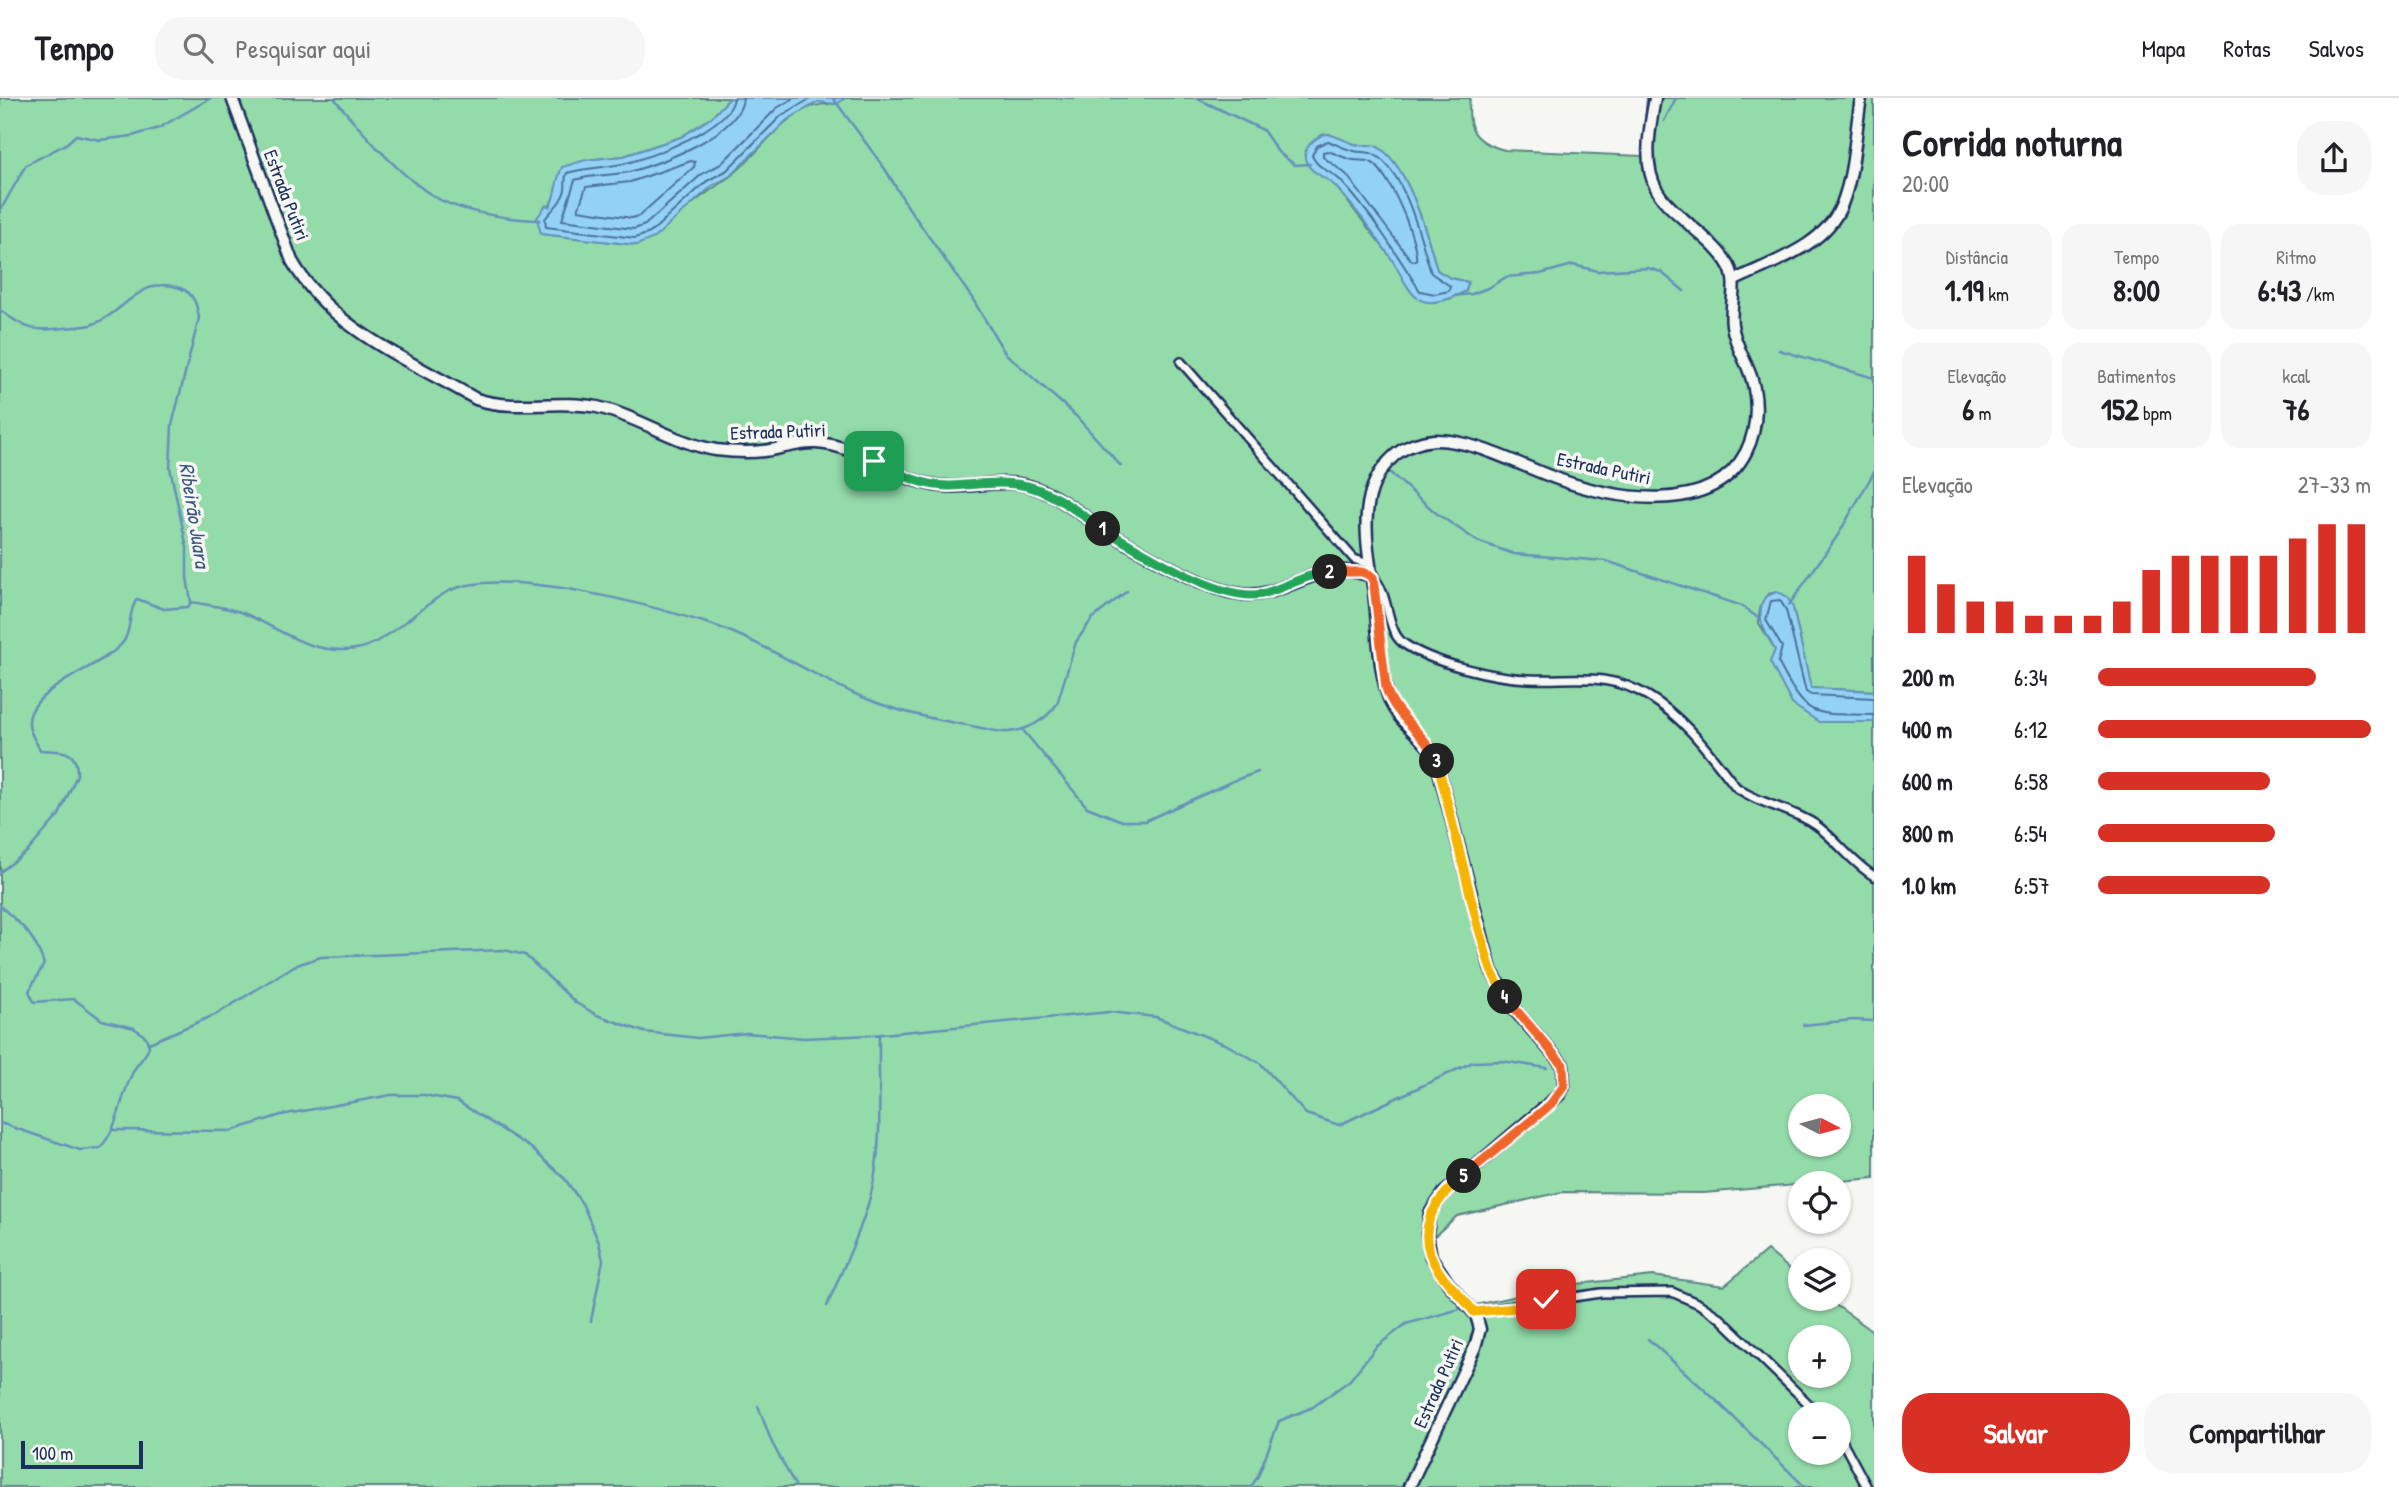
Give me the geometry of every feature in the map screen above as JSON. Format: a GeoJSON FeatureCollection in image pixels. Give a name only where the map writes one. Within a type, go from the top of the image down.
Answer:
{"type":"FeatureCollection","features":[{"type":"Feature","properties":{"kind":"street","name":"Estrada Putiri"},"geometry":{"type":"LineString","coordinates":[[232,98],[292,261],[303,280],[344,321],[477,399],[496,406],[560,404],[596,407],[685,442],[714,450],[765,451],[815,443],[834,446],[855,451],[907,477],[930,485],[1004,482],[1028,486],[1049,494],[1102,528],[1194,580],[1240,594],[1261,594],[1308,575],[1327,572],[1362,572],[1373,577]]}},
{"type":"Feature","properties":{"kind":"street"},"geometry":{"type":"LineString","coordinates":[[1655,98],[1650,125],[1651,180],[1669,205],[1718,251],[1735,280],[1803,246],[1819,234],[1837,213],[1845,191],[1861,98]]}},
{"type":"Feature","properties":{"kind":"street","name":"Estrada Putiri"},"geometry":{"type":"LineString","coordinates":[[1409,1487],[1475,1347],[1480,1329],[1474,1312],[1443,1276],[1431,1256],[1427,1234],[1430,1213],[1444,1193],[1550,1105],[1564,1086],[1565,1075],[1558,1059],[1513,1008],[1491,970],[1435,756],[1397,713],[1386,688],[1366,508],[1379,472],[1398,453],[1422,441],[1436,440],[1469,447],[1573,484],[1655,497],[1692,495],[1730,474],[1746,452],[1753,435],[1755,415],[1753,381],[1732,330],[1730,313],[1735,280]]}},
{"type":"Feature","properties":{"kind":"street"},"geometry":{"type":"LineString","coordinates":[[1181,362],[1354,559],[1371,565]]}},
{"type":"Feature","properties":{"kind":"street"},"geometry":{"type":"LineString","coordinates":[[1373,577],[1383,590],[1395,633],[1403,643],[1462,668],[1495,676],[1531,679],[1595,677],[1646,694],[1677,717],[1736,787],[1747,795],[1816,825],[1856,865],[1874,876]]}},
{"type":"Feature","properties":{"kind":"street"},"geometry":{"type":"LineString","coordinates":[[1474,1312],[1515,1308],[1546,1299],[1601,1293],[1672,1292],[1699,1304],[1720,1318],[1807,1402]]}},
{"type":"Feature","properties":{"kind":"street"},"geometry":{"type":"LineString","coordinates":[[1851,1457],[1867,1487]]}},
{"type":"Feature","properties":{"kind":"green space"},"geometry":{"type":"Polygon","coordinates":[[[0,98],[730,98],[712,117],[681,137],[624,156],[586,160],[558,187],[549,208],[547,206],[541,234],[637,245],[729,177],[790,118],[819,105],[837,104],[845,98],[1470,98],[1469,118],[1474,133],[1494,147],[1505,150],[1642,156],[1647,98],[1874,98],[1874,691],[1811,688],[1793,608],[1776,592],[1769,594],[1764,600],[1759,623],[1819,722],[1874,722],[1874,1178],[1851,1180],[1851,1171],[1788,1171],[1788,1186],[1704,1193],[1562,1192],[1457,1216],[1430,1240],[1444,1276],[1475,1305],[1567,1285],[1653,1276],[1724,1286],[1767,1250],[1788,1268],[1788,1311],[1844,1311],[1874,1332],[1874,1487],[0,1487],[0,98]],[[1329,134],[1334,184],[1390,256],[1415,296],[1449,299],[1466,291],[1468,282],[1450,278],[1437,270],[1415,202],[1398,168],[1387,155],[1374,146],[1357,145],[1329,134]]]}},
{"type":"Feature","properties":{"kind":"water"},"geometry":{"type":"Polygon","coordinates":[[[730,98],[845,98],[837,104],[818,102],[787,120],[730,176],[712,186],[654,238],[637,245],[541,234],[537,218],[546,205],[550,207],[562,167],[586,160],[624,156],[681,137],[712,117],[730,98]]]}},
{"type":"Feature","properties":{"kind":"water"},"geometry":{"type":"Polygon","coordinates":[[[1324,134],[1354,144],[1376,146],[1387,154],[1407,183],[1437,270],[1450,278],[1468,282],[1466,291],[1433,302],[1420,300],[1411,292],[1392,260],[1357,212],[1332,183],[1309,167],[1305,158],[1308,146],[1324,134]]]}},
{"type":"Feature","properties":{"kind":"water"},"geometry":{"type":"Polygon","coordinates":[[[1776,592],[1787,597],[1793,608],[1811,688],[1874,691],[1874,722],[1819,722],[1792,704],[1770,662],[1775,650],[1761,618],[1765,597],[1776,592]]]}},
{"type":"Feature","properties":{"kind":"waterway","name":"Ribeirão Juara"},"geometry":{"type":"LineString","coordinates":[[0,211],[26,165],[66,144],[76,135],[100,140],[132,136],[159,128],[211,98]]}},
{"type":"Feature","properties":{"kind":"waterway"},"geometry":{"type":"LineString","coordinates":[[334,98],[395,165],[435,197],[458,207],[486,214],[540,220]]}},
{"type":"Feature","properties":{"kind":"waterway"},"geometry":{"type":"LineString","coordinates":[[833,98],[885,169],[908,207],[972,298],[1005,353],[1075,415],[1121,466]]}},
{"type":"Feature","properties":{"kind":"waterway"},"geometry":{"type":"LineString","coordinates":[[1196,98],[1263,130],[1278,152],[1295,165],[1310,164]]}},
{"type":"Feature","properties":{"kind":"waterway"},"geometry":{"type":"LineString","coordinates":[[1664,121],[1676,98]]}},
{"type":"Feature","properties":{"kind":"waterway"},"geometry":{"type":"LineString","coordinates":[[1453,296],[1472,294],[1506,277],[1540,274],[1573,265],[1598,271],[1648,268],[1661,272],[1684,291]]}},
{"type":"Feature","properties":{"kind":"waterway","name":"Ribeirão Juara"},"geometry":{"type":"LineString","coordinates":[[0,310],[30,328],[53,329],[91,325],[103,320],[133,297],[154,286],[180,288],[192,296],[199,318],[172,425],[170,468],[187,548],[187,577],[191,602]]}},
{"type":"Feature","properties":{"kind":"waterway"},"geometry":{"type":"LineString","coordinates":[[1779,350],[1874,378]]}},
{"type":"Feature","properties":{"kind":"waterway"},"geometry":{"type":"LineString","coordinates":[[1387,470],[1436,513],[1477,541],[1514,554],[1606,561],[1742,606],[1761,620]]}},
{"type":"Feature","properties":{"kind":"waterway"},"geometry":{"type":"LineString","coordinates":[[1789,605],[1838,535],[1874,472]]}},
{"type":"Feature","properties":{"kind":"waterway"},"geometry":{"type":"LineString","coordinates":[[191,602],[237,611],[310,645],[339,650],[356,649],[378,641],[438,597],[474,584],[541,585],[580,591],[655,608],[713,625],[755,643],[838,686],[892,708],[1005,732],[1030,726],[1053,710],[1076,642],[1092,619],[1127,591]]}},
{"type":"Feature","properties":{"kind":"waterway","name":"Ribeirão Juara"},"geometry":{"type":"LineString","coordinates":[[0,872],[28,851],[59,815],[77,775],[77,766],[71,755],[61,751],[40,750],[32,735],[29,725],[31,712],[40,699],[115,651],[124,641],[137,599],[164,609],[188,607],[191,602]]}},
{"type":"Feature","properties":{"kind":"waterway"},"geometry":{"type":"LineString","coordinates":[[1022,729],[1087,807],[1122,821],[1145,821],[1258,772]]}},
{"type":"Feature","properties":{"kind":"waterway","name":"Ribeirão Juara"},"geometry":{"type":"LineString","coordinates":[[0,906],[27,931],[44,964],[29,991],[34,1002],[74,999],[102,1020],[134,1028],[146,1037],[149,1046],[129,1080],[116,1121],[100,1148],[80,1150],[0,1123]]}},
{"type":"Feature","properties":{"kind":"waterway"},"geometry":{"type":"LineString","coordinates":[[149,1043],[217,1014],[294,966],[321,957],[504,950],[525,955],[576,1003],[597,1015],[644,1032],[698,1038],[747,1033],[804,1038],[872,1035],[1109,1012],[1156,1017],[1227,1045],[1260,1063],[1306,1114],[1339,1125],[1473,1062],[1502,1061],[1547,1068]]}},
{"type":"Feature","properties":{"kind":"waterway"},"geometry":{"type":"LineString","coordinates":[[1803,1025],[1853,1020],[1874,1021]]}},
{"type":"Feature","properties":{"kind":"waterway"},"geometry":{"type":"LineString","coordinates":[[827,1306],[859,1231],[873,1185],[879,1129],[879,1035]]}},
{"type":"Feature","properties":{"kind":"waterway"},"geometry":{"type":"LineString","coordinates":[[114,1130],[231,1131],[281,1115],[391,1095],[424,1095],[457,1101],[531,1148],[565,1179],[583,1205],[603,1260],[591,1321]]}},
{"type":"Feature","properties":{"kind":"waterway"},"geometry":{"type":"LineString","coordinates":[[1251,1487],[1258,1476],[1279,1421],[1313,1407],[1350,1380],[1376,1347],[1406,1324],[1460,1309]]}},
{"type":"Feature","properties":{"kind":"waterway"},"geometry":{"type":"LineString","coordinates":[[1648,1339],[1718,1402],[1805,1487]]}},
{"type":"Feature","properties":{"kind":"waterway"},"geometry":{"type":"LineString","coordinates":[[758,1406],[772,1443],[796,1487]]}},
{"type":"Feature","properties":{"kind":"route"},"geometry":{"type":"LineString","coordinates":[[874,461],[930,485],[1004,482],[1028,486],[1049,494],[1102,528],[1194,580],[1240,594],[1261,594],[1308,575],[1327,572],[1362,572],[1373,577],[1386,688],[1397,713],[1416,731],[1435,756],[1491,970],[1513,1008],[1563,1065],[1565,1075],[1564,1086],[1550,1105],[1444,1193],[1430,1213],[1428,1245],[1437,1269],[1474,1312],[1515,1308],[1546,1299]]}}]}
